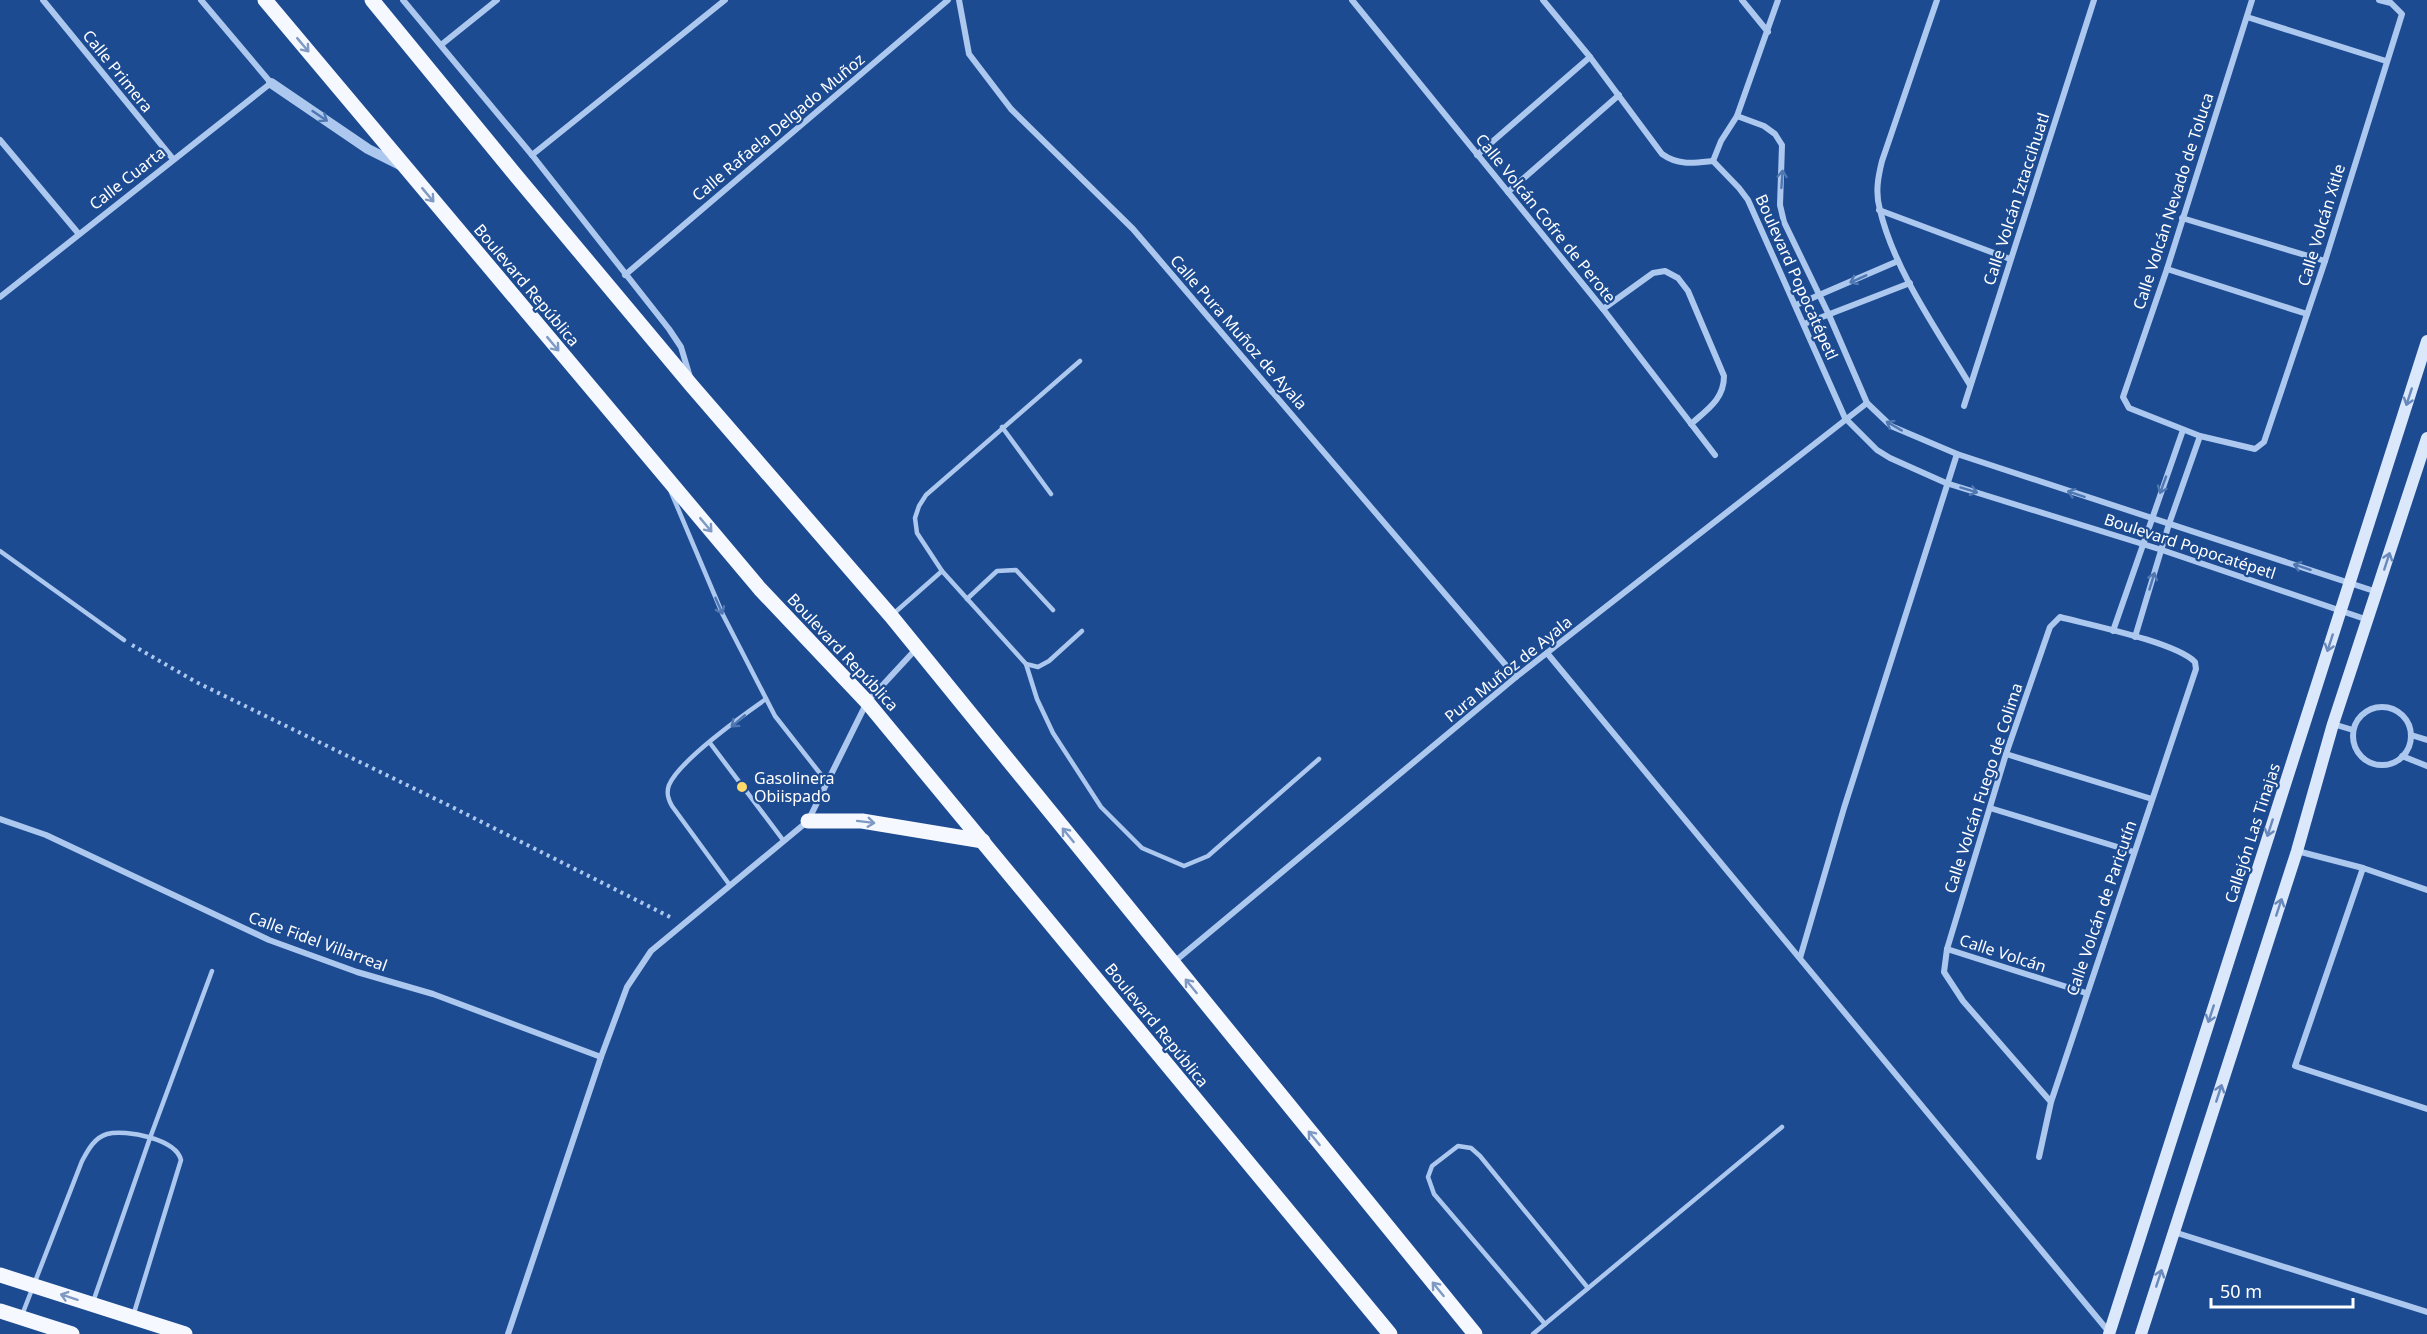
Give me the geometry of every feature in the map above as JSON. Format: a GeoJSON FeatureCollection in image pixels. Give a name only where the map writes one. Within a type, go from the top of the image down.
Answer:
{"type":"FeatureCollection","features":[{"type":"Feature","properties":{"kind":"main road","name":"Boulevard República"},"geometry":{"type":"LineString","coordinates":[[265,0],[760,589],[867,702],[1390,1334]]}},
{"type":"Feature","properties":{"kind":"main road"},"geometry":{"type":"LineString","coordinates":[[372,0],[692,386],[917,647],[1474,1334]]}},
{"type":"Feature","properties":{"kind":"main road","name":"Callejón Las Tinajas"},"geometry":{"type":"LineString","coordinates":[[2109,1333],[2427,341]]}},
{"type":"Feature","properties":{"kind":"main road"},"geometry":{"type":"LineString","coordinates":[[2140,1334],[2297,850],[2333,724],[2427,438]]}},
{"type":"Feature","properties":{"kind":"main road"},"geometry":{"type":"LineString","coordinates":[[808,820],[862,821],[983,841]]}},
{"type":"Feature","properties":{"kind":"main road"},"geometry":{"type":"LineString","coordinates":[[0,1275],[185,1334]]}},
{"type":"Feature","properties":{"kind":"main road"},"geometry":{"type":"LineString","coordinates":[[0,1311],[72,1334]]}},
{"type":"Feature","properties":{"kind":"street","name":"Calle Primera"},"geometry":{"type":"LineString","coordinates":[[43,0],[173,159]]}},
{"type":"Feature","properties":{"kind":"street"},"geometry":{"type":"LineString","coordinates":[[201,0],[272,83],[368,149],[404,167]]}},
{"type":"Feature","properties":{"kind":"street"},"geometry":{"type":"LineString","coordinates":[[403,0],[532,155],[669,329],[681,347],[692,386]]}},
{"type":"Feature","properties":{"kind":"street"},"geometry":{"type":"LineString","coordinates":[[441,45],[497,0]]}},
{"type":"Feature","properties":{"kind":"street"},"geometry":{"type":"LineString","coordinates":[[532,155],[725,0]]}},
{"type":"Feature","properties":{"kind":"street","name":"Calle Rafaela Delgado Muñoz"},"geometry":{"type":"LineString","coordinates":[[625,275],[948,0]]}},
{"type":"Feature","properties":{"kind":"street","name":"Calle Pura Muñoz de Ayala"},"geometry":{"type":"LineString","coordinates":[[959,0],[969,54],[1011,109],[1133,229],[1516,677]]}},
{"type":"Feature","properties":{"kind":"street","name":"Calle Volcán Cofre de Perote"},"geometry":{"type":"LineString","coordinates":[[1352,0],[1603,309],[1715,454]]}},
{"type":"Feature","properties":{"kind":"street"},"geometry":{"type":"LineString","coordinates":[[1543,0],[1619,94],[1662,154],[1682,164],[1713,161],[1721,141],[1737,116],[1778,0]]}},
{"type":"Feature","properties":{"kind":"street"},"geometry":{"type":"LineString","coordinates":[[1742,0],[1768,32]]}},
{"type":"Feature","properties":{"kind":"street"},"geometry":{"type":"LineString","coordinates":[[1937,0],[1882,161],[1877,185],[1879,210],[1898,261],[1970,385]]}},
{"type":"Feature","properties":{"kind":"street","name":"Calle Volcán Iztaccihuatl"},"geometry":{"type":"LineString","coordinates":[[1964,406],[2094,0]]}},
{"type":"Feature","properties":{"kind":"street","name":"Calle Volcán Nevado de Toluca"},"geometry":{"type":"LineString","coordinates":[[2183,430],[2129,408],[2125,403],[2124,392],[2167,268],[2252,0]]}},
{"type":"Feature","properties":{"kind":"street","name":"Calle Volcán Xitle"},"geometry":{"type":"LineString","coordinates":[[2200,436],[2254,449],[2264,442],[2325,261],[2402,14],[2396,6],[2379,0]]}},
{"type":"Feature","properties":{"kind":"street"},"geometry":{"type":"LineString","coordinates":[[2247,16],[2386,61]]}},
{"type":"Feature","properties":{"kind":"street"},"geometry":{"type":"LineString","coordinates":[[1477,155],[1590,57]]}},
{"type":"Feature","properties":{"kind":"street","name":"Calle Cuarta"},"geometry":{"type":"LineString","coordinates":[[0,297],[78,233],[272,83]]}},
{"type":"Feature","properties":{"kind":"street"},"geometry":{"type":"LineString","coordinates":[[1508,192],[1619,94]]}},
{"type":"Feature","properties":{"kind":"street","name":"Boulevard Popocatépetl"},"geometry":{"type":"LineString","coordinates":[[1737,116],[1764,126],[1775,134],[1782,145],[1780,205],[1784,222],[1829,315],[1866,403],[1891,426],[1957,454],[2377,592]]}},
{"type":"Feature","properties":{"kind":"street"},"geometry":{"type":"LineString","coordinates":[[0,140],[78,233]]}},
{"type":"Feature","properties":{"kind":"street","name":"Boulevard Popocatépetl"},"geometry":{"type":"LineString","coordinates":[[1713,161],[1748,200],[1845,418],[1858,433],[1890,458],[1947,483],[2162,550],[2368,620]]}},
{"type":"Feature","properties":{"kind":"street"},"geometry":{"type":"LineString","coordinates":[[1879,210],[2010,258]]}},
{"type":"Feature","properties":{"kind":"street"},"geometry":{"type":"LineString","coordinates":[[2182,218],[2325,261]]}},
{"type":"Feature","properties":{"kind":"street"},"geometry":{"type":"LineString","coordinates":[[1796,305],[1898,261]]}},
{"type":"Feature","properties":{"kind":"street"},"geometry":{"type":"LineString","coordinates":[[2167,268],[2307,314]]}},
{"type":"Feature","properties":{"kind":"street"},"geometry":{"type":"LineString","coordinates":[[1603,309],[1653,273],[1665,271],[1678,278],[1688,291],[1724,376],[1724,387],[1718,400],[1691,424]]}},
{"type":"Feature","properties":{"kind":"street"},"geometry":{"type":"LineString","coordinates":[[1804,324],[1910,284]]}},
{"type":"Feature","properties":{"kind":"street","name":"Pura Muñoz de Ayala"},"geometry":{"type":"LineString","coordinates":[[1172,963],[1516,677],[1866,403]]}},
{"type":"Feature","properties":{"kind":"street"},"geometry":{"type":"LineString","coordinates":[[2183,430],[2200,436],[2169,524],[2135,637],[2113,631],[2183,430]]}},
{"type":"Feature","properties":{"kind":"street"},"geometry":{"type":"LineString","coordinates":[[1800,958],[1844,808],[1957,454]]}},
{"type":"Feature","properties":{"kind":"street","name":"Calle Volcán Fuego de Colima"},"geometry":{"type":"LineString","coordinates":[[2051,1102],[1964,1001],[1944,972],[1947,949],[2006,754],[2050,627],[2060,617],[2113,631]]}},
{"type":"Feature","properties":{"kind":"street","name":"Calle Volcán de Paricutín"},"geometry":{"type":"LineString","coordinates":[[2038,1157],[2051,1102],[2086,993],[2196,669],[2195,662],[2190,657],[2135,637]]}},
{"type":"Feature","properties":{"kind":"street"},"geometry":{"type":"LineString","coordinates":[[508,1334],[601,1057],[627,987],[651,951],[808,820],[867,702],[917,647]]}},
{"type":"Feature","properties":{"kind":"street"},"geometry":{"type":"LineString","coordinates":[[1547,653],[2109,1333]]}},
{"type":"Feature","properties":{"kind":"street"},"geometry":{"type":"LineString","coordinates":[[2385,706],[2405,717],[2411,735],[2408,748],[2402,756],[2394,762],[2383,765],[2373,764],[2363,759],[2356,751],[2353,730],[2359,717],[2371,708],[2385,706]]}},
{"type":"Feature","properties":{"kind":"street"},"geometry":{"type":"LineString","coordinates":[[2333,724],[2353,730]]}},
{"type":"Feature","properties":{"kind":"street"},"geometry":{"type":"LineString","coordinates":[[2411,735],[2427,740]]}},
{"type":"Feature","properties":{"kind":"street"},"geometry":{"type":"LineString","coordinates":[[2006,754],[2152,800]]}},
{"type":"Feature","properties":{"kind":"street"},"geometry":{"type":"LineString","coordinates":[[2402,756],[2427,766]]}},
{"type":"Feature","properties":{"kind":"street"},"geometry":{"type":"LineString","coordinates":[[1990,808],[2134,852]]}},
{"type":"Feature","properties":{"kind":"street","name":"Calle Fidel Villarreal"},"geometry":{"type":"LineString","coordinates":[[0,819],[46,835],[269,940],[357,972],[433,994],[601,1057]]}},
{"type":"Feature","properties":{"kind":"street"},"geometry":{"type":"LineString","coordinates":[[2297,850],[2363,868],[2427,890]]}},
{"type":"Feature","properties":{"kind":"street"},"geometry":{"type":"LineString","coordinates":[[2363,868],[2295,1066],[2427,1109]]}},
{"type":"Feature","properties":{"kind":"street","name":"Calle Volcán"},"geometry":{"type":"LineString","coordinates":[[1947,949],[2086,993]]}},
{"type":"Feature","properties":{"kind":"street"},"geometry":{"type":"LineString","coordinates":[[2174,1232],[2427,1311]]}},
{"type":"Feature","properties":{"kind":"lane"},"geometry":{"type":"LineString","coordinates":[[1080,361],[926,495],[915,518],[917,533],[942,571],[1026,664],[1037,699],[1053,733],[1101,807],[1142,848],[1184,866],[1208,856],[1319,759]]}},
{"type":"Feature","properties":{"kind":"lane"},"geometry":{"type":"LineString","coordinates":[[1002,427],[1051,494]]}},
{"type":"Feature","properties":{"kind":"lane"},"geometry":{"type":"LineString","coordinates":[[664,475],[723,615],[766,699],[775,716],[826,781]]}},
{"type":"Feature","properties":{"kind":"lane"},"geometry":{"type":"LineString","coordinates":[[0,551],[124,640]]}},
{"type":"Feature","properties":{"kind":"lane"},"geometry":{"type":"LineString","coordinates":[[967,599],[997,571],[1016,570],[1053,610]]}},
{"type":"Feature","properties":{"kind":"lane"},"geometry":{"type":"LineString","coordinates":[[891,616],[942,571]]}},
{"type":"Feature","properties":{"kind":"lane"},"geometry":{"type":"LineString","coordinates":[[1026,664],[1038,667],[1049,661],[1082,631]]}},
{"type":"Feature","properties":{"kind":"lane"},"geometry":{"type":"LineString","coordinates":[[729,884],[667,796],[669,786],[677,772],[766,699]]}},
{"type":"Feature","properties":{"kind":"lane"},"geometry":{"type":"LineString","coordinates":[[710,743],[783,840]]}},
{"type":"Feature","properties":{"kind":"lane"},"geometry":{"type":"LineString","coordinates":[[92,1304],[212,971]]}},
{"type":"Feature","properties":{"kind":"lane"},"geometry":{"type":"LineString","coordinates":[[1533,1334],[1782,1127]]}},
{"type":"Feature","properties":{"kind":"lane"},"geometry":{"type":"LineString","coordinates":[[21,1317],[82,1161],[93,1143],[106,1135],[117,1133],[150,1138],[174,1148],[181,1160],[132,1317]]}},
{"type":"Feature","properties":{"kind":"lane"},"geometry":{"type":"LineString","coordinates":[[1545,1324],[1434,1194],[1428,1177],[1432,1166],[1458,1146],[1471,1148],[1588,1288]]}},
{"type":"Feature","properties":{"kind":"path"},"geometry":{"type":"LineString","coordinates":[[124,640],[154,660],[196,682],[682,923]]}},
{"type":"Feature","properties":{"kind":"place","name":"Gasolinera Obiispado"},"geometry":{"type":"Point","coordinates":[742,787]}}]}
